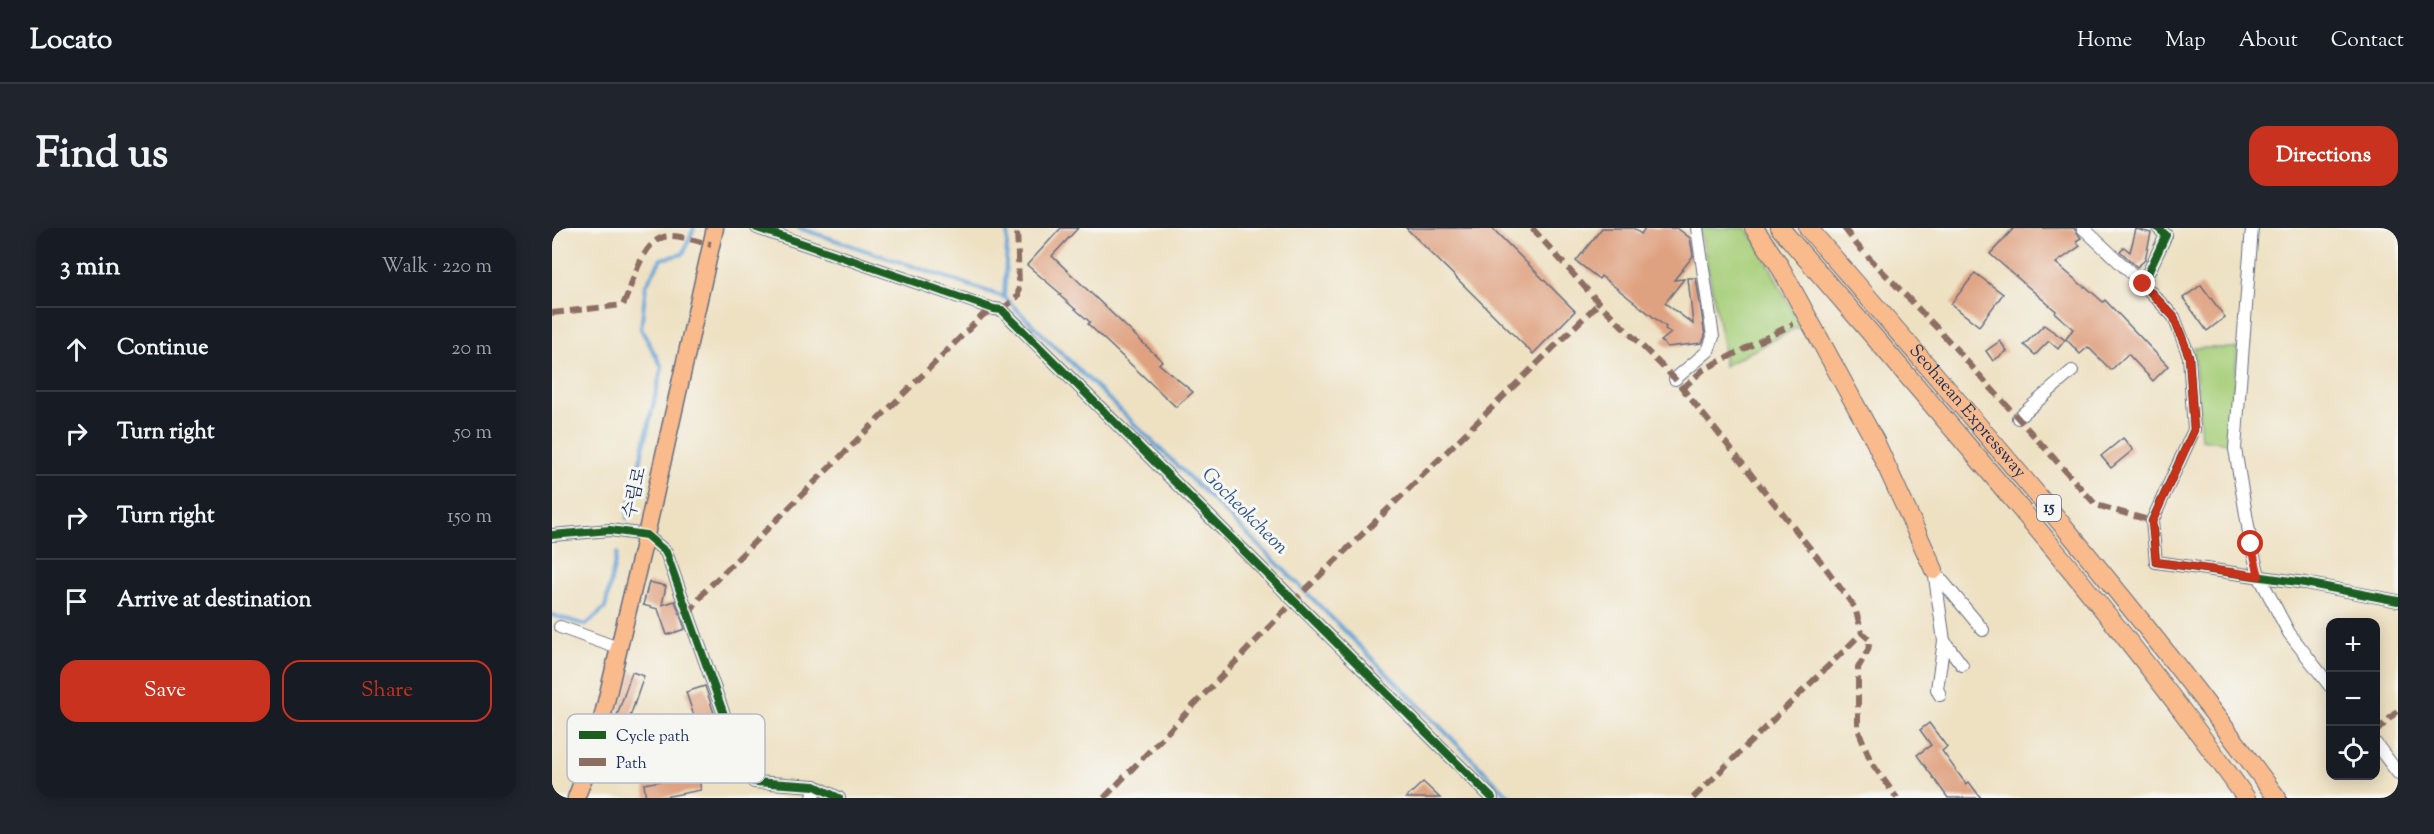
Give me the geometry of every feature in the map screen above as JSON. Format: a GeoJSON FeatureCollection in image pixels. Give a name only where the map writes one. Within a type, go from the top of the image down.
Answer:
{"type":"FeatureCollection","features":[{"type":"Feature","properties":{"kind":"highway"},"geometry":{"type":"LineString","coordinates":[[1754,228],[1778,263],[1875,441],[1934,570]]}},
{"type":"Feature","properties":{"kind":"highway","name":"Seohaean Expressway"},"geometry":{"type":"LineString","coordinates":[[1780,228],[2051,544],[2210,747],[2246,798]]}},
{"type":"Feature","properties":{"kind":"highway","name":"Seohaean Expressway"},"geometry":{"type":"LineString","coordinates":[[1808,228],[2069,531],[2228,732],[2277,798]]}},
{"type":"Feature","properties":{"kind":"main road","name":"수림로"},"geometry":{"type":"LineString","coordinates":[[603,714],[646,535],[715,228]]}},
{"type":"Feature","properties":{"kind":"main road","name":"수림로"},"geometry":{"type":"LineString","coordinates":[[576,798],[582,783]]}},
{"type":"Feature","properties":{"kind":"street"},"geometry":{"type":"LineString","coordinates":[[757,228],[1002,310],[1492,798]]}},
{"type":"Feature","properties":{"kind":"street"},"geometry":{"type":"LineString","coordinates":[[1675,380],[1708,351],[1713,337],[1697,228]]}},
{"type":"Feature","properties":{"kind":"street"},"geometry":{"type":"LineString","coordinates":[[2083,228],[2143,284],[2174,317],[2189,356],[2194,430],[2152,522],[2156,562],[2259,576],[2398,601]]}},
{"type":"Feature","properties":{"kind":"street"},"geometry":{"type":"LineString","coordinates":[[2143,284],[2166,235],[2158,228]]}},
{"type":"Feature","properties":{"kind":"street"},"geometry":{"type":"LineString","coordinates":[[2252,228],[2235,449],[2251,544],[2259,576],[2289,633],[2326,680]]}},
{"type":"Feature","properties":{"kind":"street"},"geometry":{"type":"LineString","coordinates":[[2018,418],[2072,371]]}},
{"type":"Feature","properties":{"kind":"street"},"geometry":{"type":"LineString","coordinates":[[552,535],[610,530],[646,535],[666,552],[724,714]]}},
{"type":"Feature","properties":{"kind":"street"},"geometry":{"type":"LineString","coordinates":[[1934,570],[1983,630]]}},
{"type":"Feature","properties":{"kind":"street"},"geometry":{"type":"LineString","coordinates":[[1934,570],[1944,641],[1937,689],[1940,695]]}},
{"type":"Feature","properties":{"kind":"street"},"geometry":{"type":"LineString","coordinates":[[560,627],[618,648]]}},
{"type":"Feature","properties":{"kind":"street"},"geometry":{"type":"LineString","coordinates":[[1944,641],[1962,665]]}},
{"type":"Feature","properties":{"kind":"street"},"geometry":{"type":"LineString","coordinates":[[2380,749],[2398,773]]}},
{"type":"Feature","properties":{"kind":"street"},"geometry":{"type":"LineString","coordinates":[[760,783],[839,798]]}},
{"type":"Feature","properties":{"kind":"green space"},"geometry":{"type":"Polygon","coordinates":[[[1700,228],[1746,228],[1760,247],[1800,326],[1724,366],[1723,345],[1700,228]]]}},
{"type":"Feature","properties":{"kind":"green space"},"geometry":{"type":"Polygon","coordinates":[[[2194,348],[2238,348],[2228,443],[2201,439],[2194,348]]]}},
{"type":"Feature","properties":{"kind":"building"},"geometry":{"type":"Polygon","coordinates":[[[1061,228],[1078,228],[1052,256],[1162,361],[1159,364],[1193,392],[1176,407],[1088,324],[1090,322],[1059,295],[1061,294],[1027,265],[1061,228]]]}},
{"type":"Feature","properties":{"kind":"building"},"geometry":{"type":"Polygon","coordinates":[[[1406,228],[1492,228],[1575,311],[1533,354],[1406,228]]]}},
{"type":"Feature","properties":{"kind":"building"},"geometry":{"type":"Polygon","coordinates":[[[1602,228],[1633,228],[1641,234],[1645,228],[1677,228],[1690,238],[1693,256],[1674,280],[1684,279],[1665,303],[1693,324],[1688,278],[1696,278],[1705,336],[1702,343],[1667,347],[1661,341],[1671,333],[1665,329],[1666,327],[1601,276],[1599,279],[1576,261],[1602,228]]]}},
{"type":"Feature","properties":{"kind":"building"},"geometry":{"type":"Polygon","coordinates":[[[2014,228],[2074,228],[2081,238],[2076,241],[2080,246],[2056,263],[2103,302],[2105,300],[2168,366],[2153,381],[2128,354],[2111,370],[2088,347],[2080,354],[2066,339],[2073,329],[2055,313],[2056,311],[1990,254],[2014,228]]]}},
{"type":"Feature","properties":{"kind":"building"},"geometry":{"type":"Polygon","coordinates":[[[2136,229],[2151,233],[2145,260],[2137,267],[2120,251],[2124,247],[2130,252],[2136,229]]]}},
{"type":"Feature","properties":{"kind":"building"},"geometry":{"type":"Polygon","coordinates":[[[1975,273],[2003,294],[1979,326],[1951,304],[1975,273]]]}},
{"type":"Feature","properties":{"kind":"building"},"geometry":{"type":"Polygon","coordinates":[[[2201,285],[2225,317],[2207,331],[2183,298],[2201,285]]]}},
{"type":"Feature","properties":{"kind":"building"},"geometry":{"type":"Polygon","coordinates":[[[2044,325],[2065,340],[2058,349],[2049,341],[2035,355],[2024,345],[2044,325]]]}},
{"type":"Feature","properties":{"kind":"building"},"geometry":{"type":"Polygon","coordinates":[[[2000,341],[2007,351],[1993,361],[1986,351],[2000,341]]]}},
{"type":"Feature","properties":{"kind":"building"},"geometry":{"type":"Polygon","coordinates":[[[2123,438],[2133,450],[2111,468],[2101,456],[2123,438]]]}},
{"type":"Feature","properties":{"kind":"building"},"geometry":{"type":"Polygon","coordinates":[[[649,582],[666,586],[662,605],[675,601],[685,629],[667,635],[658,609],[643,605],[649,582]]]}},
{"type":"Feature","properties":{"kind":"building"},"geometry":{"type":"Polygon","coordinates":[[[632,672],[644,676],[631,714],[618,714],[632,672]]]}},
{"type":"Feature","properties":{"kind":"building"},"geometry":{"type":"Polygon","coordinates":[[[705,686],[714,714],[693,714],[686,692],[705,686]]]}},
{"type":"Feature","properties":{"kind":"building"},"geometry":{"type":"Polygon","coordinates":[[[1929,723],[1947,747],[1942,751],[1966,784],[1969,782],[1981,798],[1948,798],[1917,755],[1931,745],[1920,730],[1929,723]]]}},
{"type":"Feature","properties":{"kind":"building"},"geometry":{"type":"Polygon","coordinates":[[[1423,782],[1440,798],[1406,798],[1423,782]]]}},
{"type":"Feature","properties":{"kind":"building"},"geometry":{"type":"Polygon","coordinates":[[[700,783],[701,790],[659,798],[646,798],[644,784],[700,783]]]}},
{"type":"Feature","properties":{"kind":"waterway"},"geometry":{"type":"LineString","coordinates":[[627,518],[662,367],[641,329],[646,285],[661,259],[683,254],[694,228]]}},
{"type":"Feature","properties":{"kind":"waterway"},"geometry":{"type":"LineString","coordinates":[[799,228],[1004,297]]}},
{"type":"Feature","properties":{"kind":"waterway","name":"Gocheokcheon"},"geometry":{"type":"LineString","coordinates":[[1008,228],[1004,297],[1276,562],[1511,798]]}},
{"type":"Feature","properties":{"kind":"waterway"},"geometry":{"type":"LineString","coordinates":[[552,615],[586,625],[605,608],[617,553]]}},
{"type":"Feature","properties":{"kind":"marked path"},"geometry":{"type":"LineString","coordinates":[[1002,310],[1018,296],[1017,228]]}},
{"type":"Feature","properties":{"kind":"marked path"},"geometry":{"type":"LineString","coordinates":[[1532,228],[1599,303],[1675,379],[1855,608],[1862,633],[1870,640],[1868,650],[1858,668],[1858,729],[1871,762],[1897,798]]}},
{"type":"Feature","properties":{"kind":"marked path"},"geometry":{"type":"LineString","coordinates":[[1844,228],[1857,245],[1938,329],[2096,505],[2152,521]]}},
{"type":"Feature","properties":{"kind":"marked path"},"geometry":{"type":"LineString","coordinates":[[552,313],[623,305],[645,253],[660,238],[675,236],[711,244]]}},
{"type":"Feature","properties":{"kind":"marked path"},"geometry":{"type":"LineString","coordinates":[[1104,798],[1299,596],[1599,303]]}},
{"type":"Feature","properties":{"kind":"marked path"},"geometry":{"type":"LineString","coordinates":[[689,614],[704,592],[983,315],[994,309]]}},
{"type":"Feature","properties":{"kind":"marked path"},"geometry":{"type":"LineString","coordinates":[[1682,389],[1703,370],[1793,324]]}},
{"type":"Feature","properties":{"kind":"marked path"},"geometry":{"type":"LineString","coordinates":[[1693,798],[1862,633]]}},
{"type":"Feature","properties":{"kind":"marked path"},"geometry":{"type":"LineString","coordinates":[[2380,728],[2398,710]]}},
{"type":"Feature","properties":{"kind":"cycle path"},"geometry":{"type":"LineString","coordinates":[[757,228],[1002,310],[1492,798]]}},
{"type":"Feature","properties":{"kind":"cycle path"},"geometry":{"type":"LineString","coordinates":[[2158,228],[2166,235],[2143,284],[2174,317],[2189,356],[2194,430],[2152,521],[2156,562],[2305,583],[2398,601]]}},
{"type":"Feature","properties":{"kind":"cycle path"},"geometry":{"type":"LineString","coordinates":[[552,535],[610,530],[646,535],[666,552],[724,714]]}},
{"type":"Feature","properties":{"kind":"cycle path"},"geometry":{"type":"LineString","coordinates":[[765,783],[815,786],[839,798]]}},
{"type":"Feature","properties":{"kind":"route"},"geometry":{"type":"LineString","coordinates":[[2143,284],[2174,317],[2189,356],[2194,430],[2152,522],[2156,562],[2259,576],[2251,544]]}}]}
